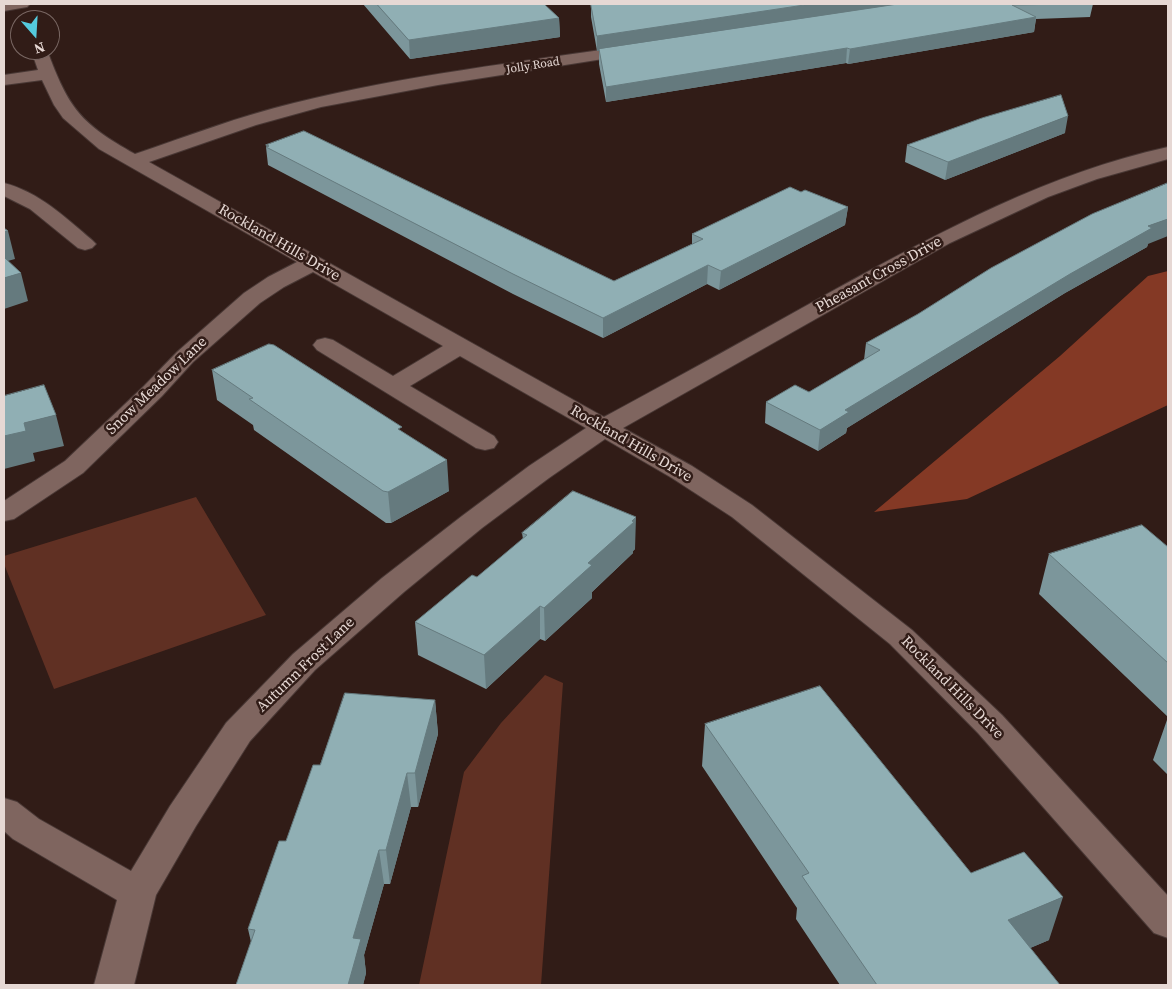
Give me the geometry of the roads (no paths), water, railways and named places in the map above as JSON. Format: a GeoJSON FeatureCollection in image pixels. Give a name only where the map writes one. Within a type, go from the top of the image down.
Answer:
{"type":"FeatureCollection","features":[{"type":"Feature","properties":{"kind":"street"},"geometry":{"type":"LineString","coordinates":[[4,6],[22,4]]}},
{"type":"Feature","properties":{"kind":"street","name":"Jolly Road"},"geometry":{"type":"LineString","coordinates":[[133,161],[271,115],[320,102],[419,83],[656,47]]}},
{"type":"Feature","properties":{"kind":"street"},"geometry":{"type":"LineString","coordinates":[[4,80],[43,62]]}},
{"type":"Feature","properties":{"kind":"street","name":"Rockland Hills Drive"},"geometry":{"type":"LineString","coordinates":[[43,62],[56,95],[67,113],[83,129],[133,161],[682,472],[742,511],[901,637],[990,724],[1168,922]]}},
{"type":"Feature","properties":{"kind":"street","name":"Pheasant Cross Drive"},"geometry":{"type":"LineString","coordinates":[[604,428],[943,239],[995,213],[1090,175],[1168,153]]}},
{"type":"Feature","properties":{"kind":"street"},"geometry":{"type":"LineString","coordinates":[[4,188],[18,193],[37,204],[85,244]]}},
{"type":"Feature","properties":{"kind":"street","name":"Snow Meadow Lane"},"geometry":{"type":"LineString","coordinates":[[4,513],[74,467],[153,391],[185,357],[252,298],[276,282],[313,263]]}},
{"type":"Feature","properties":{"kind":"street"},"geometry":{"type":"LineString","coordinates":[[325,345],[485,442]]}},
{"type":"Feature","properties":{"kind":"street"},"geometry":{"type":"LineString","coordinates":[[393,386],[460,346]]}},
{"type":"Feature","properties":{"kind":"street","name":"Autumn Frost Lane"},"geometry":{"type":"LineString","coordinates":[[114,985],[138,893],[183,816],[238,732],[304,662],[393,585],[472,522],[604,428]]}},
{"type":"Feature","properties":{"kind":"street"},"geometry":{"type":"LineString","coordinates":[[4,812],[26,829],[138,893]]}}]}
